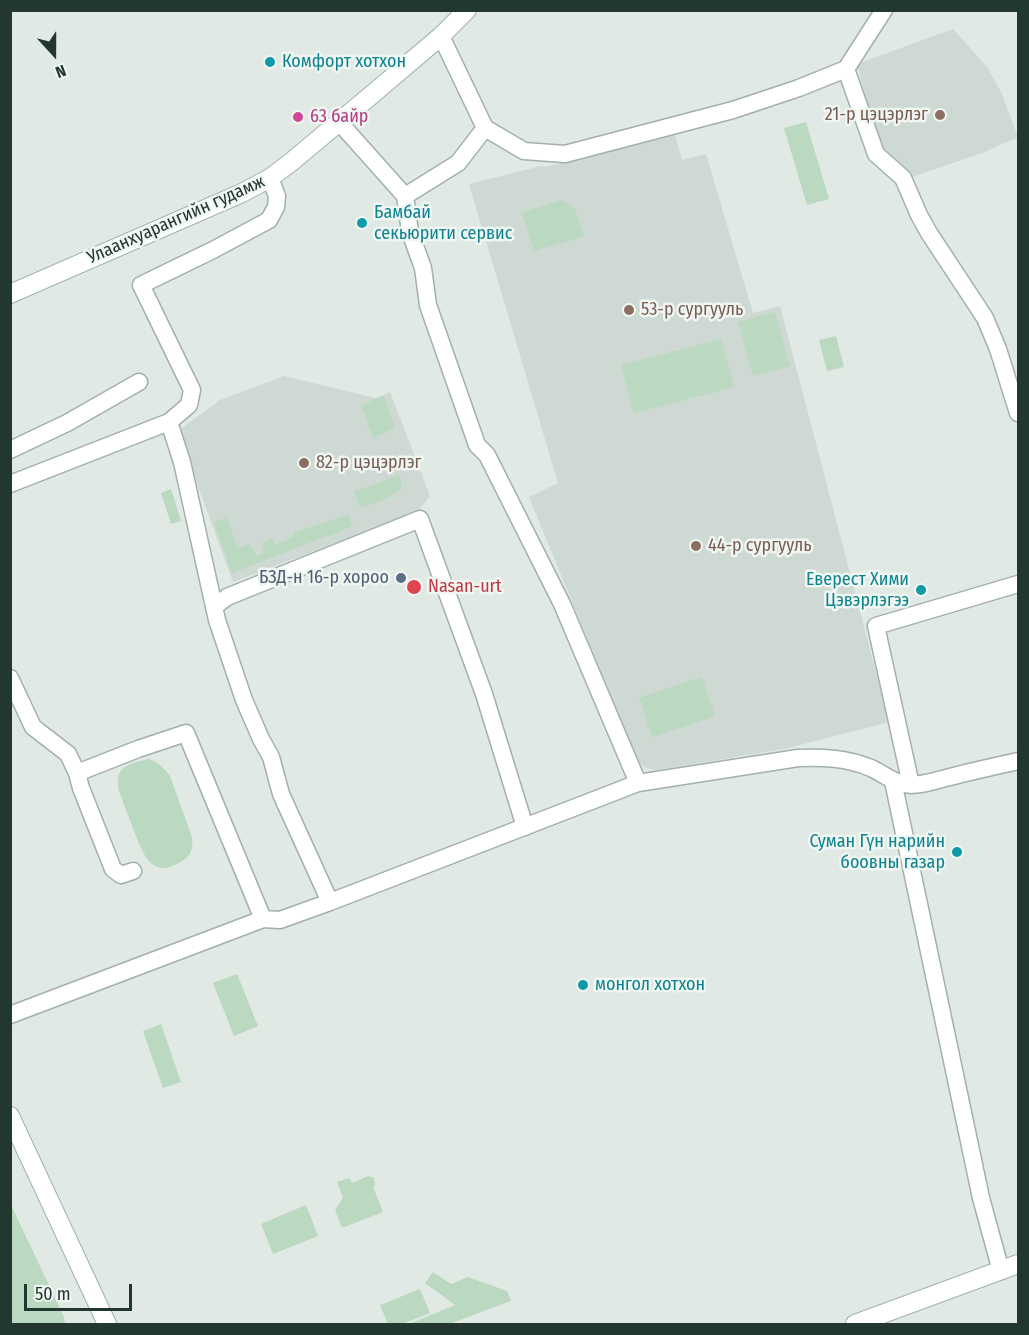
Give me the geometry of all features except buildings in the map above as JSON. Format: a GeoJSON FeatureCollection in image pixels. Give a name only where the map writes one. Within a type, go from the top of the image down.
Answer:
{"type":"FeatureCollection","features":[{"type":"Feature","properties":{"kind":"main road","name":"Улаанхуарангийн гудамж"},"geometry":{"type":"LineString","coordinates":[[10,294],[242,193],[270,178],[441,36],[467,10]]}},
{"type":"Feature","properties":{"kind":"main road"},"geometry":{"type":"LineString","coordinates":[[10,1116],[107,1324]]}},
{"type":"Feature","properties":{"kind":"main road"},"geometry":{"type":"LineString","coordinates":[[855,1324],[1018,1264]]}},
{"type":"Feature","properties":{"kind":"street"},"geometry":{"type":"LineString","coordinates":[[441,36],[485,129],[524,151],[565,154],[733,110],[799,88],[846,69],[884,10]]}},
{"type":"Feature","properties":{"kind":"street"},"geometry":{"type":"LineString","coordinates":[[846,69],[876,154],[903,178],[929,233],[985,318],[998,349],[1018,413]]}},
{"type":"Feature","properties":{"kind":"street"},"geometry":{"type":"LineString","coordinates":[[339,122],[405,196],[410,232],[423,268],[428,305],[477,446],[487,455],[562,604],[638,783]]}},
{"type":"Feature","properties":{"kind":"street"},"geometry":{"type":"LineString","coordinates":[[405,196],[458,163],[485,129]]}},
{"type":"Feature","properties":{"kind":"street"},"geometry":{"type":"LineString","coordinates":[[10,484],[169,422],[189,405],[192,390],[141,285],[270,220],[276,207],[277,196],[270,178]]}},
{"type":"Feature","properties":{"kind":"street"},"geometry":{"type":"LineString","coordinates":[[10,450],[67,423],[139,382]]}},
{"type":"Feature","properties":{"kind":"street"},"geometry":{"type":"LineString","coordinates":[[169,422],[182,462],[214,607],[244,700],[271,757],[281,794],[330,902]]}},
{"type":"Feature","properties":{"kind":"street"},"geometry":{"type":"LineString","coordinates":[[214,607],[227,597],[420,519],[484,694],[525,827]]}},
{"type":"Feature","properties":{"kind":"street"},"geometry":{"type":"LineString","coordinates":[[911,785],[876,626],[1018,584]]}},
{"type":"Feature","properties":{"kind":"street"},"geometry":{"type":"LineString","coordinates":[[10,678],[33,727],[68,754],[113,869],[122,875],[133,871]]}},
{"type":"Feature","properties":{"kind":"street"},"geometry":{"type":"LineString","coordinates":[[77,773],[186,733],[263,918]]}},
{"type":"Feature","properties":{"kind":"street"},"geometry":{"type":"LineString","coordinates":[[10,1015],[263,918],[280,920],[330,902],[638,783],[798,758],[824,757],[849,760],[873,769],[893,781],[911,785],[1018,760]]}},
{"type":"Feature","properties":{"kind":"street"},"geometry":{"type":"LineString","coordinates":[[893,781],[981,1198],[1001,1271]]}},
{"type":"Feature","properties":{"kind":"shaded area","name":"21-р цэцэрлэг"},"geometry":{"type":"Polygon","coordinates":[[[953,29],[987,67],[1002,94],[1018,137],[982,153],[912,177],[895,166],[876,140],[857,64],[953,29]]]}},
{"type":"Feature","properties":{"kind":"shaded area"},"geometry":{"type":"Polygon","coordinates":[[[675,135],[682,160],[706,154],[753,313],[780,306],[889,722],[784,749],[657,770],[646,768],[638,762],[529,497],[558,483],[469,184],[675,135]]]}},
{"type":"Feature","properties":{"kind":"shaded area","name":"82-р цэцэрлэг"},"geometry":{"type":"Polygon","coordinates":[[[284,376],[376,398],[390,392],[430,496],[417,512],[233,582],[178,431],[220,400],[284,376]]]}},
{"type":"Feature","properties":{"kind":"green space"},"geometry":{"type":"Polygon","coordinates":[[[806,122],[829,199],[807,205],[784,128],[806,122]]]}},
{"type":"Feature","properties":{"kind":"green space"},"geometry":{"type":"Polygon","coordinates":[[[562,200],[575,209],[584,236],[534,251],[522,213],[562,200]]]}},
{"type":"Feature","properties":{"kind":"green space"},"geometry":{"type":"Polygon","coordinates":[[[775,312],[790,366],[753,376],[738,322],[775,312]]]}},
{"type":"Feature","properties":{"kind":"green space"},"geometry":{"type":"Polygon","coordinates":[[[836,336],[844,367],[827,371],[819,340],[836,336]]]}},
{"type":"Feature","properties":{"kind":"green space"},"geometry":{"type":"Polygon","coordinates":[[[721,339],[734,387],[634,413],[621,365],[721,339]]]}},
{"type":"Feature","properties":{"kind":"green space"},"geometry":{"type":"Polygon","coordinates":[[[384,396],[395,428],[373,438],[361,405],[384,396]]]}},
{"type":"Feature","properties":{"kind":"green space"},"geometry":{"type":"Polygon","coordinates":[[[399,475],[402,485],[397,493],[363,507],[358,504],[354,492],[399,475]]]}},
{"type":"Feature","properties":{"kind":"green space"},"geometry":{"type":"Polygon","coordinates":[[[171,489],[181,521],[171,524],[161,493],[171,489]]]}},
{"type":"Feature","properties":{"kind":"green space"},"geometry":{"type":"Polygon","coordinates":[[[348,515],[353,526],[232,573],[214,522],[227,518],[238,548],[250,544],[256,556],[265,552],[262,543],[272,539],[275,545],[294,537],[293,533],[348,515]]]}},
{"type":"Feature","properties":{"kind":"green space"},"geometry":{"type":"Polygon","coordinates":[[[702,677],[715,716],[652,737],[639,698],[702,677]]]}},
{"type":"Feature","properties":{"kind":"green space"},"geometry":{"type":"Polygon","coordinates":[[[149,759],[161,766],[170,776],[192,837],[190,854],[182,861],[163,868],[150,862],[145,856],[119,791],[121,771],[129,765],[149,759]]]}},
{"type":"Feature","properties":{"kind":"green space"},"geometry":{"type":"Polygon","coordinates":[[[237,974],[258,1026],[234,1036],[213,983],[237,974]]]}},
{"type":"Feature","properties":{"kind":"green space"},"geometry":{"type":"Polygon","coordinates":[[[161,1024],[181,1082],[163,1088],[143,1031],[161,1024]]]}},
{"type":"Feature","properties":{"kind":"green space"},"geometry":{"type":"Polygon","coordinates":[[[368,1176],[374,1178],[373,1187],[383,1212],[342,1228],[335,1210],[343,1198],[337,1182],[349,1178],[352,1183],[368,1176]]]}},
{"type":"Feature","properties":{"kind":"green space"},"geometry":{"type":"Polygon","coordinates":[[[11,1205],[64,1317],[65,1324],[11,1324],[11,1205]]]}},
{"type":"Feature","properties":{"kind":"green space"},"geometry":{"type":"Polygon","coordinates":[[[306,1205],[318,1236],[273,1254],[261,1224],[306,1205]]]}},
{"type":"Feature","properties":{"kind":"green space"},"geometry":{"type":"Polygon","coordinates":[[[433,1272],[451,1284],[468,1277],[507,1291],[511,1301],[449,1324],[409,1324],[455,1305],[425,1283],[433,1272]]]}},
{"type":"Feature","properties":{"kind":"green space"},"geometry":{"type":"Polygon","coordinates":[[[420,1289],[430,1313],[402,1324],[388,1324],[380,1305],[420,1289]]]}},
{"type":"Feature","properties":{"kind":"place","name":"Комфорт хотхон"},"geometry":{"type":"Point","coordinates":[270,62]}},
{"type":"Feature","properties":{"kind":"place","name":"21-р цэцэрлэг"},"geometry":{"type":"Point","coordinates":[940,115]}},
{"type":"Feature","properties":{"kind":"place","name":"63 байр"},"geometry":{"type":"Point","coordinates":[298,117]}},
{"type":"Feature","properties":{"kind":"place","name":"Бамбай секьюрити сервис"},"geometry":{"type":"Point","coordinates":[362,223]}},
{"type":"Feature","properties":{"kind":"place","name":"53-р сургууль"},"geometry":{"type":"Point","coordinates":[629,310]}},
{"type":"Feature","properties":{"kind":"place","name":"82-р цэцэрлэг"},"geometry":{"type":"Point","coordinates":[304,463]}},
{"type":"Feature","properties":{"kind":"place","name":"44-р сургууль"},"geometry":{"type":"Point","coordinates":[696,546]}},
{"type":"Feature","properties":{"kind":"place","name":"БЗД-н 16-р хороо"},"geometry":{"type":"Point","coordinates":[401,578]}},
{"type":"Feature","properties":{"kind":"place","name":"Nasan-urt"},"geometry":{"type":"Point","coordinates":[414,587]}},
{"type":"Feature","properties":{"kind":"place","name":"Еверест Хими Цэвэрлэгээ"},"geometry":{"type":"Point","coordinates":[921,590]}},
{"type":"Feature","properties":{"kind":"place","name":"Суман Гүн нарийн боовны газар"},"geometry":{"type":"Point","coordinates":[957,852]}},
{"type":"Feature","properties":{"kind":"place","name":"монгол хотхон"},"geometry":{"type":"Point","coordinates":[583,985]}}]}
